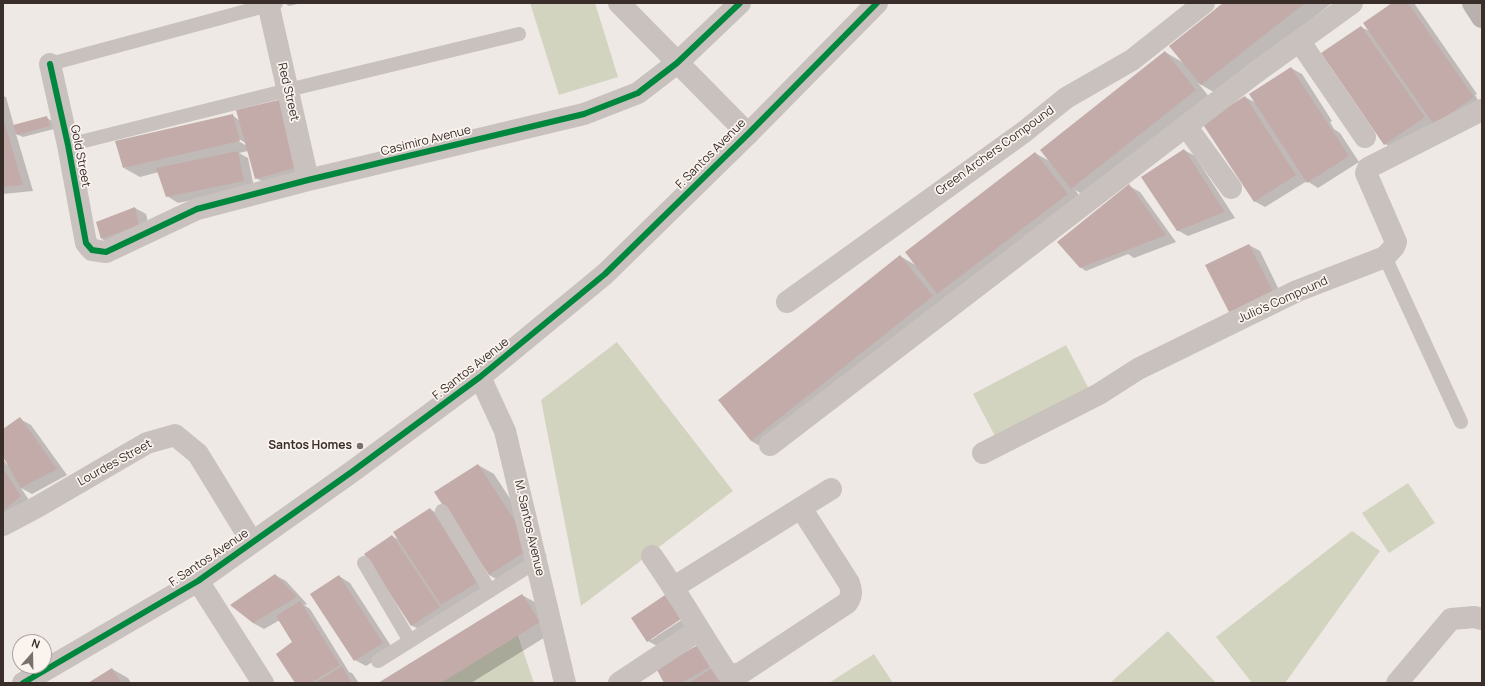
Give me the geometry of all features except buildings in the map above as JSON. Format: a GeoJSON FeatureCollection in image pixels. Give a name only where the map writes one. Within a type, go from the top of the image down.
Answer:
{"type":"FeatureCollection","features":[{"type":"Feature","properties":{"kind":"main road"},"geometry":{"type":"LineString","coordinates":[[1473,3],[1482,17]]}},
{"type":"Feature","properties":{"kind":"street"},"geometry":{"type":"LineString","coordinates":[[619,3],[748,134]]}},
{"type":"Feature","properties":{"kind":"street","name":"Casimiro Avenue"},"geometry":{"type":"LineString","coordinates":[[92,250],[106,252],[197,209],[308,180],[584,114],[638,93],[677,62],[740,3]]}},
{"type":"Feature","properties":{"kind":"street","name":"F. Santos Avenue"},"geometry":{"type":"LineString","coordinates":[[24,683],[198,581],[353,471],[480,377],[605,274],[748,134],[877,3]]}},
{"type":"Feature","properties":{"kind":"street","name":"Green Archers Compound"},"geometry":{"type":"LineString","coordinates":[[787,302],[1024,132],[1066,98],[1132,60],[1204,3]]}},
{"type":"Feature","properties":{"kind":"street"},"geometry":{"type":"LineString","coordinates":[[770,445],[1255,73],[1352,3]]}},
{"type":"Feature","properties":{"kind":"street","name":"Red Street"},"geometry":{"type":"LineString","coordinates":[[271,4],[308,180]]}},
{"type":"Feature","properties":{"kind":"street"},"geometry":{"type":"LineString","coordinates":[[1300,42],[1366,137]]}},
{"type":"Feature","properties":{"kind":"street","name":"Gold Street"},"geometry":{"type":"LineString","coordinates":[[50,64],[68,146],[86,243],[92,250]]}},
{"type":"Feature","properties":{"kind":"street"},"geometry":{"type":"LineString","coordinates":[[1385,256],[1394,247],[1396,242],[1366,173],[1368,168],[1482,110]]}},
{"type":"Feature","properties":{"kind":"street"},"geometry":{"type":"LineString","coordinates":[[1186,126],[1231,188]]}},
{"type":"Feature","properties":{"kind":"street","name":"Julio's Compound"},"geometry":{"type":"LineString","coordinates":[[983,453],[1099,394],[1138,369],[1297,291],[1385,256]]}},
{"type":"Feature","properties":{"kind":"street","name":"M. Santos Avenue"},"geometry":{"type":"LineString","coordinates":[[480,377],[505,431],[565,683]]}},
{"type":"Feature","properties":{"kind":"street","name":"Lourdes Street"},"geometry":{"type":"LineString","coordinates":[[3,525],[147,443],[175,435],[198,454],[252,542]]}},
{"type":"Feature","properties":{"kind":"street"},"geometry":{"type":"LineString","coordinates":[[674,587],[830,489]]}},
{"type":"Feature","properties":{"kind":"street"},"geometry":{"type":"LineString","coordinates":[[652,556],[674,587],[698,630],[727,673],[733,675],[740,673],[847,603],[851,595],[852,589],[849,583],[801,508]]}},
{"type":"Feature","properties":{"kind":"street"},"geometry":{"type":"LineString","coordinates":[[198,581],[263,683]]}},
{"type":"Feature","properties":{"kind":"street"},"geometry":{"type":"LineString","coordinates":[[1397,683],[1451,619],[1474,617],[1482,619]]}},
{"type":"Feature","properties":{"kind":"street"},"geometry":{"type":"LineString","coordinates":[[619,683],[698,630]]}},
{"type":"Feature","properties":{"kind":"lane"},"geometry":{"type":"LineString","coordinates":[[50,64],[271,4]]}},
{"type":"Feature","properties":{"kind":"lane"},"geometry":{"type":"LineString","coordinates":[[68,146],[288,90],[519,34]]}},
{"type":"Feature","properties":{"kind":"lane"},"geometry":{"type":"LineString","coordinates":[[1385,256],[1461,422]]}},
{"type":"Feature","properties":{"kind":"lane"},"geometry":{"type":"LineString","coordinates":[[442,511],[490,591]]}},
{"type":"Feature","properties":{"kind":"lane"},"geometry":{"type":"LineString","coordinates":[[378,662],[537,561]]}},
{"type":"Feature","properties":{"kind":"lane"},"geometry":{"type":"LineString","coordinates":[[364,564],[410,641]]}},
{"type":"Feature","properties":{"kind":"green space"},"geometry":{"type":"Polygon","coordinates":[[[530,3],[595,3],[618,77],[559,95],[530,3]]]}},
{"type":"Feature","properties":{"kind":"green space"},"geometry":{"type":"Polygon","coordinates":[[[617,342],[733,491],[581,606],[541,400],[617,342]]]}},
{"type":"Feature","properties":{"kind":"green space"},"geometry":{"type":"Polygon","coordinates":[[[1066,345],[1090,391],[997,440],[973,394],[1066,345]]]}},
{"type":"Feature","properties":{"kind":"green space"},"geometry":{"type":"Polygon","coordinates":[[[1408,483],[1435,523],[1389,553],[1362,513],[1408,483]]]}},
{"type":"Feature","properties":{"kind":"green space"},"geometry":{"type":"Polygon","coordinates":[[[1352,531],[1380,551],[1285,683],[1252,683],[1216,637],[1352,531]]]}},
{"type":"Feature","properties":{"kind":"green space"},"geometry":{"type":"Polygon","coordinates":[[[516,630],[534,683],[439,683],[516,630]]]}},
{"type":"Feature","properties":{"kind":"green space"},"geometry":{"type":"Polygon","coordinates":[[[1168,631],[1216,683],[1110,683],[1168,631]]]}},
{"type":"Feature","properties":{"kind":"green space"},"geometry":{"type":"Polygon","coordinates":[[[874,654],[893,683],[829,683],[874,654]]]}},
{"type":"Feature","properties":{"kind":"cycle path"},"geometry":{"type":"LineString","coordinates":[[50,64],[68,145],[86,243],[92,250],[106,252],[197,209],[308,180],[584,114],[638,93],[677,63],[740,3]]}},
{"type":"Feature","properties":{"kind":"cycle path"},"geometry":{"type":"LineString","coordinates":[[23,683],[198,581],[353,471],[480,377],[605,274],[748,134],[877,3]]}},
{"type":"Feature","properties":{"kind":"place","name":"Santos Homes"},"geometry":{"type":"Point","coordinates":[360,446]}}]}
